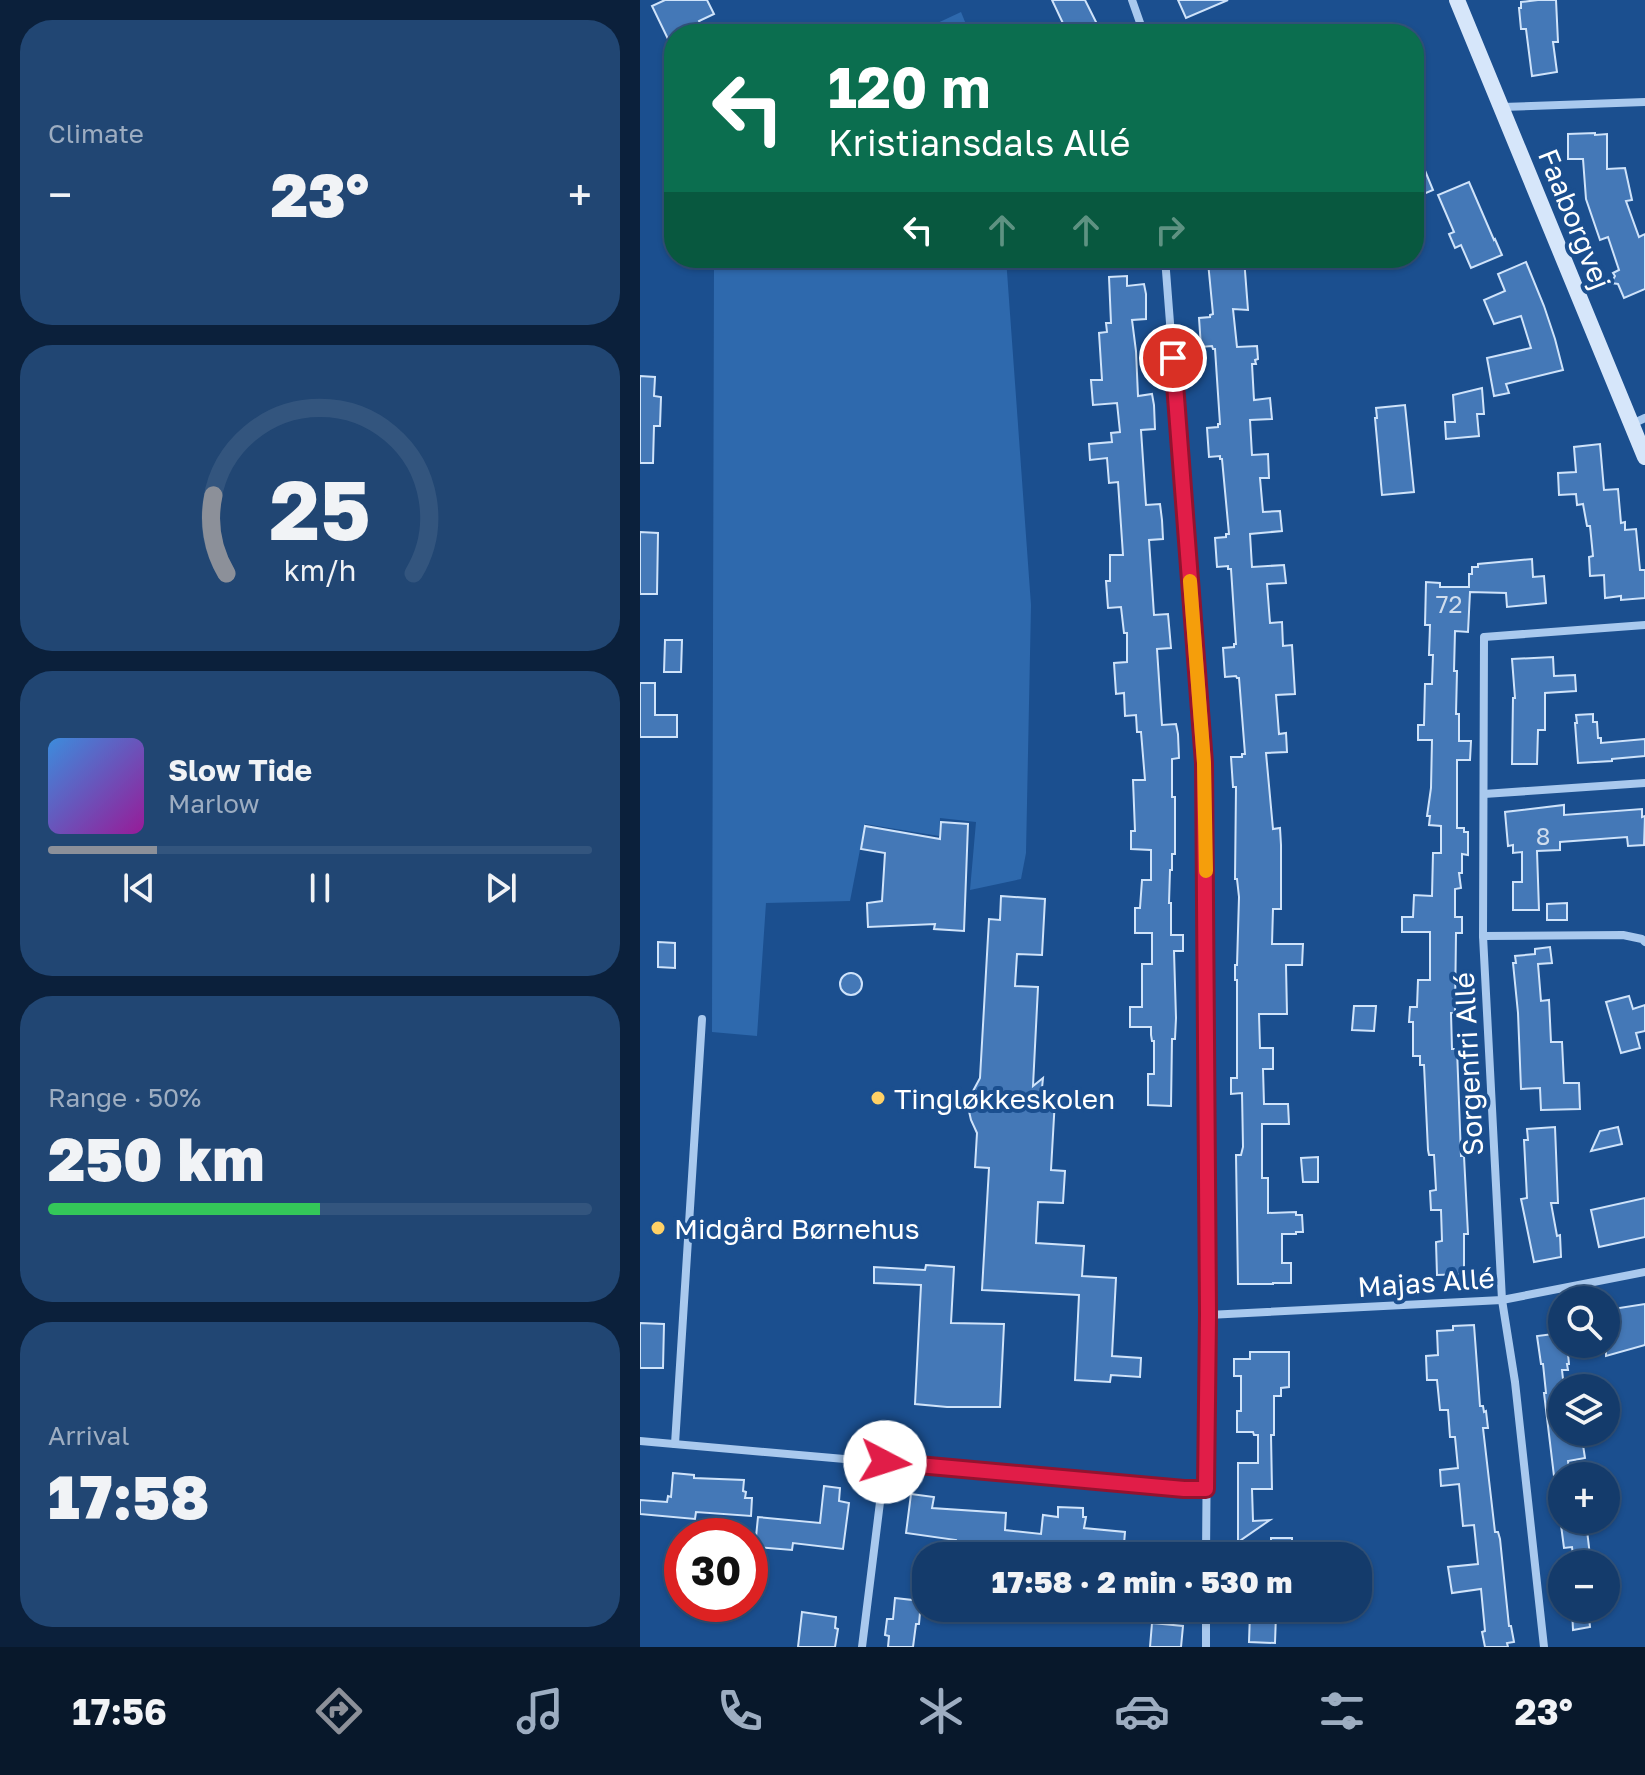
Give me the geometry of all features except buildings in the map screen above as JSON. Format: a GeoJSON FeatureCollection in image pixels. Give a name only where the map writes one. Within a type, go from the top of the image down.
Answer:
{"type":"FeatureCollection","features":[{"type":"Feature","properties":{"kind":"main road","name":"Faaborgvej"},"geometry":{"type":"LineString","coordinates":[[1457,0],[1638,421],[1645,457]]}},
{"type":"Feature","properties":{"kind":"street"},"geometry":{"type":"LineString","coordinates":[[1132,0],[1140,24]]}},
{"type":"Feature","properties":{"kind":"street"},"geometry":{"type":"LineString","coordinates":[[1502,107],[1645,102]]}},
{"type":"Feature","properties":{"kind":"street"},"geometry":{"type":"LineString","coordinates":[[1166,268],[1204,763],[1208,1315],[1206,1542]]}},
{"type":"Feature","properties":{"kind":"street","name":"Sorgenfri Allé"},"geometry":{"type":"LineString","coordinates":[[1544,1647],[1515,1382],[1502,1300],[1483,936],[1484,637],[1645,625]]}},
{"type":"Feature","properties":{"kind":"street"},"geometry":{"type":"LineString","coordinates":[[1484,794],[1645,783]]}},
{"type":"Feature","properties":{"kind":"street"},"geometry":{"type":"LineString","coordinates":[[1483,936],[1623,935],[1645,942]]}},
{"type":"Feature","properties":{"kind":"street"},"geometry":{"type":"LineString","coordinates":[[675,1444],[702,1019]]}},
{"type":"Feature","properties":{"kind":"street","name":"Majas Allé"},"geometry":{"type":"LineString","coordinates":[[1208,1315],[1502,1300],[1645,1272]]}},
{"type":"Feature","properties":{"kind":"street"},"geometry":{"type":"LineString","coordinates":[[640,1441],[1206,1489]]}},
{"type":"Feature","properties":{"kind":"street"},"geometry":{"type":"LineString","coordinates":[[862,1647],[885,1462]]}},
{"type":"Feature","properties":{"kind":"street"},"geometry":{"type":"LineString","coordinates":[[1206,1622],[1206,1647]]}},
{"type":"Feature","properties":{"kind":"shaded area"},"geometry":{"type":"Polygon","coordinates":[[[961,12],[966,24],[935,24],[961,12]]]}},
{"type":"Feature","properties":{"kind":"shaded area"},"geometry":{"type":"Polygon","coordinates":[[[714,268],[1007,268],[1031,605],[1026,853],[1021,879],[970,890],[976,822],[940,818],[939,836],[865,824],[850,901],[766,903],[757,1036],[712,1032],[714,268]]]}},
{"type":"Feature","properties":{"kind":"slow traffic"},"geometry":{"type":"LineString","coordinates":[[1190,581],[1204,763],[1206,871]]}},
{"type":"Feature","properties":{"kind":"place","name":"Tingløkkeskolen"},"geometry":{"type":"Point","coordinates":[878,1098]}},
{"type":"Feature","properties":{"kind":"place","name":"Midgård Børnehus"},"geometry":{"type":"Point","coordinates":[658,1228]}},
{"type":"Feature","properties":{"kind":"route"},"geometry":{"type":"LineString","coordinates":[[885,1462],[1206,1489],[1208,1315],[1204,763],[1173,358]]}}]}
